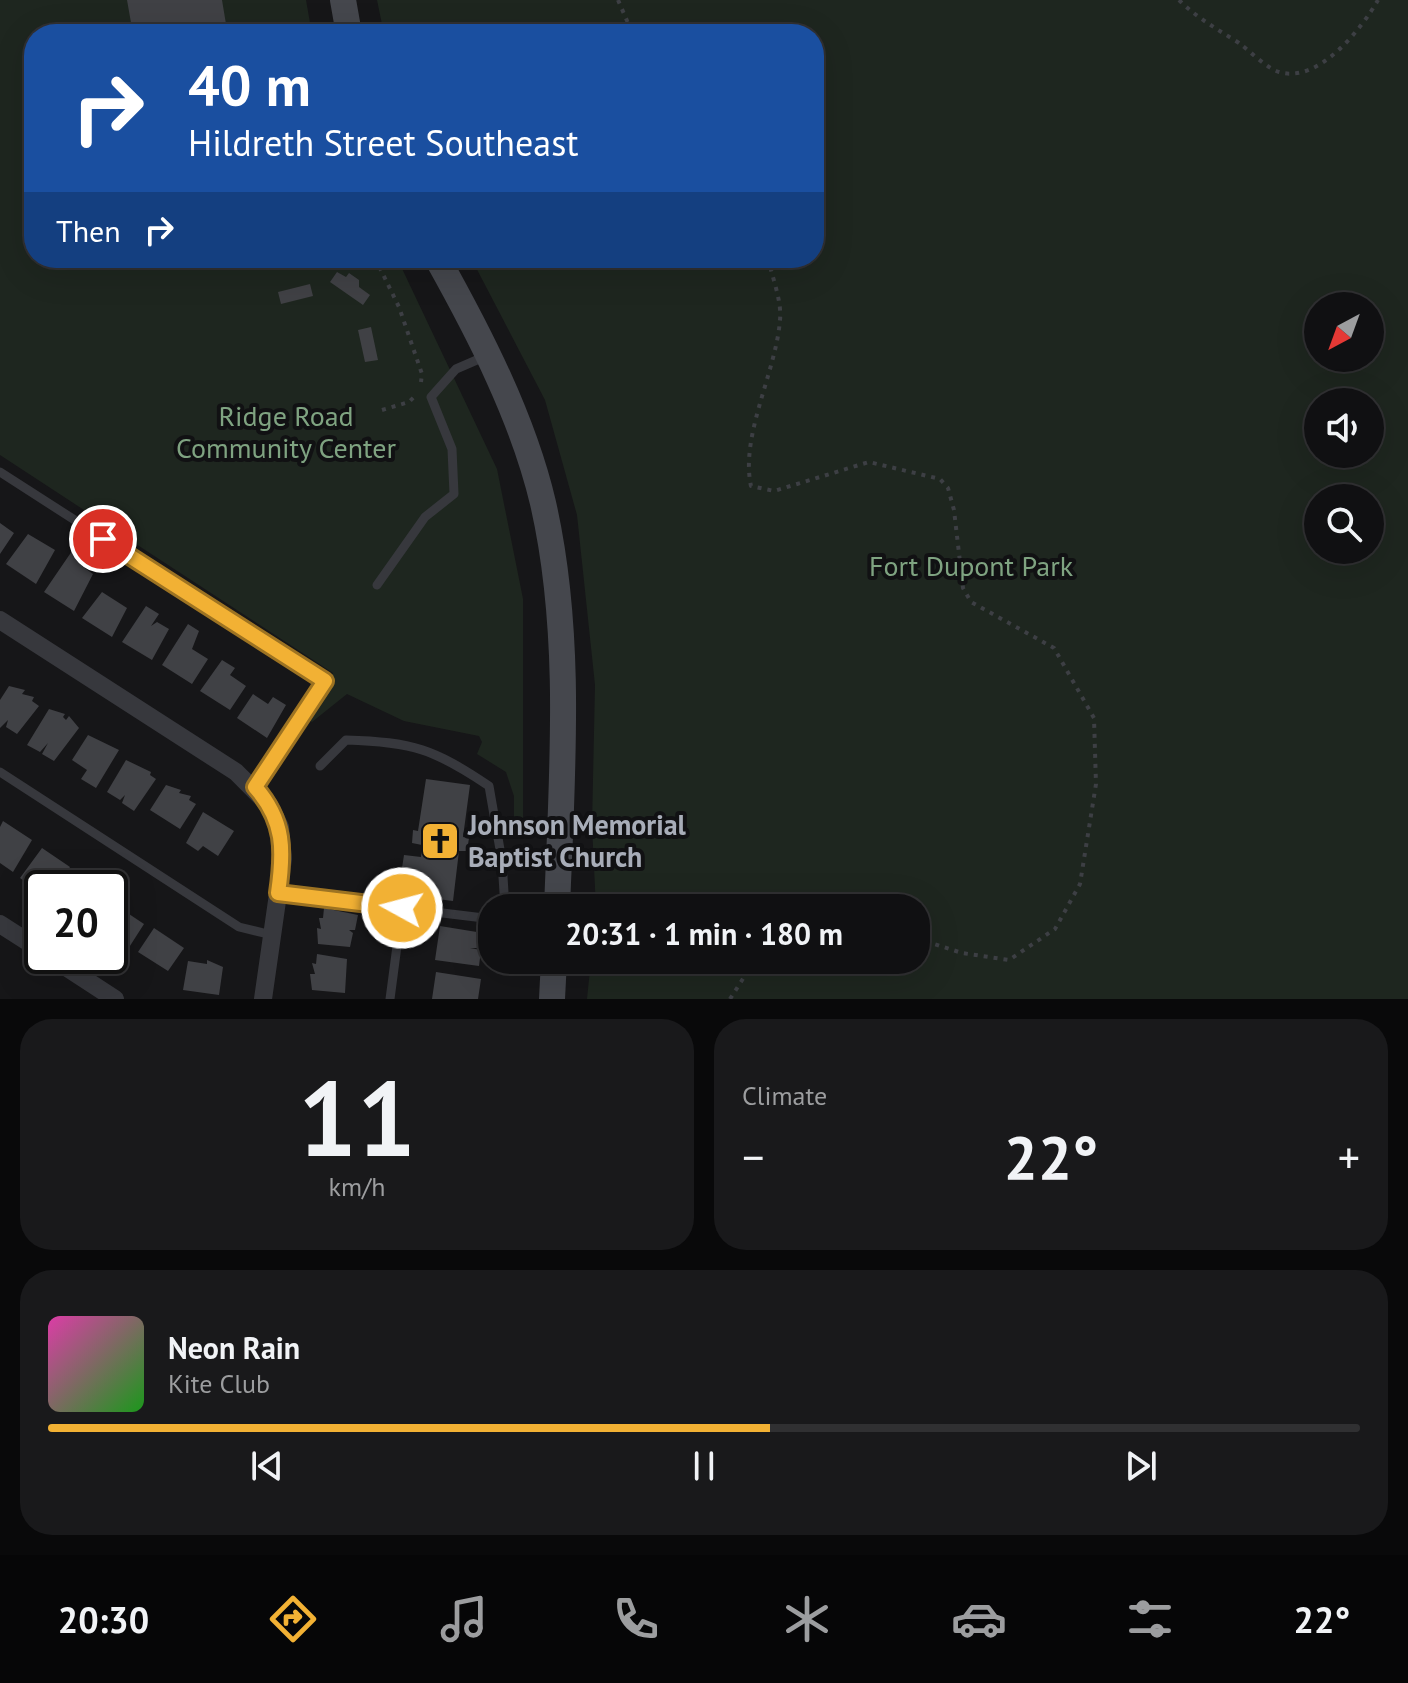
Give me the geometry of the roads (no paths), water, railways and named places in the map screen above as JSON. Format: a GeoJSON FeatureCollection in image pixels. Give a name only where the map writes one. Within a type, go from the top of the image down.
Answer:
{"type":"FeatureCollection","features":[{"type":"Feature","properties":{"kind":"main road"},"geometry":{"type":"LineString","coordinates":[[343,0],[347,24]]}},
{"type":"Feature","properties":{"kind":"main road"},"geometry":{"type":"LineString","coordinates":[[442,268],[486,356],[529,454],[542,500],[552,555],[561,708],[557,894]]}},
{"type":"Feature","properties":{"kind":"main road"},"geometry":{"type":"LineString","coordinates":[[552,999],[553,974]]}},
{"type":"Feature","properties":{"kind":"street"},"geometry":{"type":"LineString","coordinates":[[0,620],[255,787],[277,816],[283,859],[263,999]]}},
{"type":"Feature","properties":{"kind":"street"},"geometry":{"type":"LineString","coordinates":[[0,924],[24,939]]}},
{"type":"Feature","properties":{"kind":"street"},"geometry":{"type":"LineString","coordinates":[[77,974],[115,999]]}},
{"type":"Feature","properties":{"kind":"lane"},"geometry":{"type":"LineString","coordinates":[[377,585],[425,517],[454,494],[452,449],[431,397],[456,369],[486,356]]}},
{"type":"Feature","properties":{"kind":"lane"},"geometry":{"type":"LineString","coordinates":[[0,472],[325,681],[255,787]]}},
{"type":"Feature","properties":{"kind":"lane"},"geometry":{"type":"LineString","coordinates":[[320,766],[346,740],[394,741],[419,746],[451,761],[489,786],[502,861],[504,894]]}},
{"type":"Feature","properties":{"kind":"lane"},"geometry":{"type":"LineString","coordinates":[[0,772],[239,927],[272,935]]}},
{"type":"Feature","properties":{"kind":"lane"},"geometry":{"type":"LineString","coordinates":[[278,893],[478,917]]}},
{"type":"Feature","properties":{"kind":"lane"},"geometry":{"type":"LineString","coordinates":[[390,999],[402,908]]}},
{"type":"Feature","properties":{"kind":"place","name":"Johnson Memorial Baptist Church"},"geometry":{"type":"Point","coordinates":[440,841]}},
{"type":"Feature","properties":{"kind":"park label","name":"Ridge Road Community Center"},"geometry":{"type":"Point","coordinates":[286,432]}},
{"type":"Feature","properties":{"kind":"park label","name":"Fort Dupont Park"},"geometry":{"type":"Point","coordinates":[971,566]}}]}
